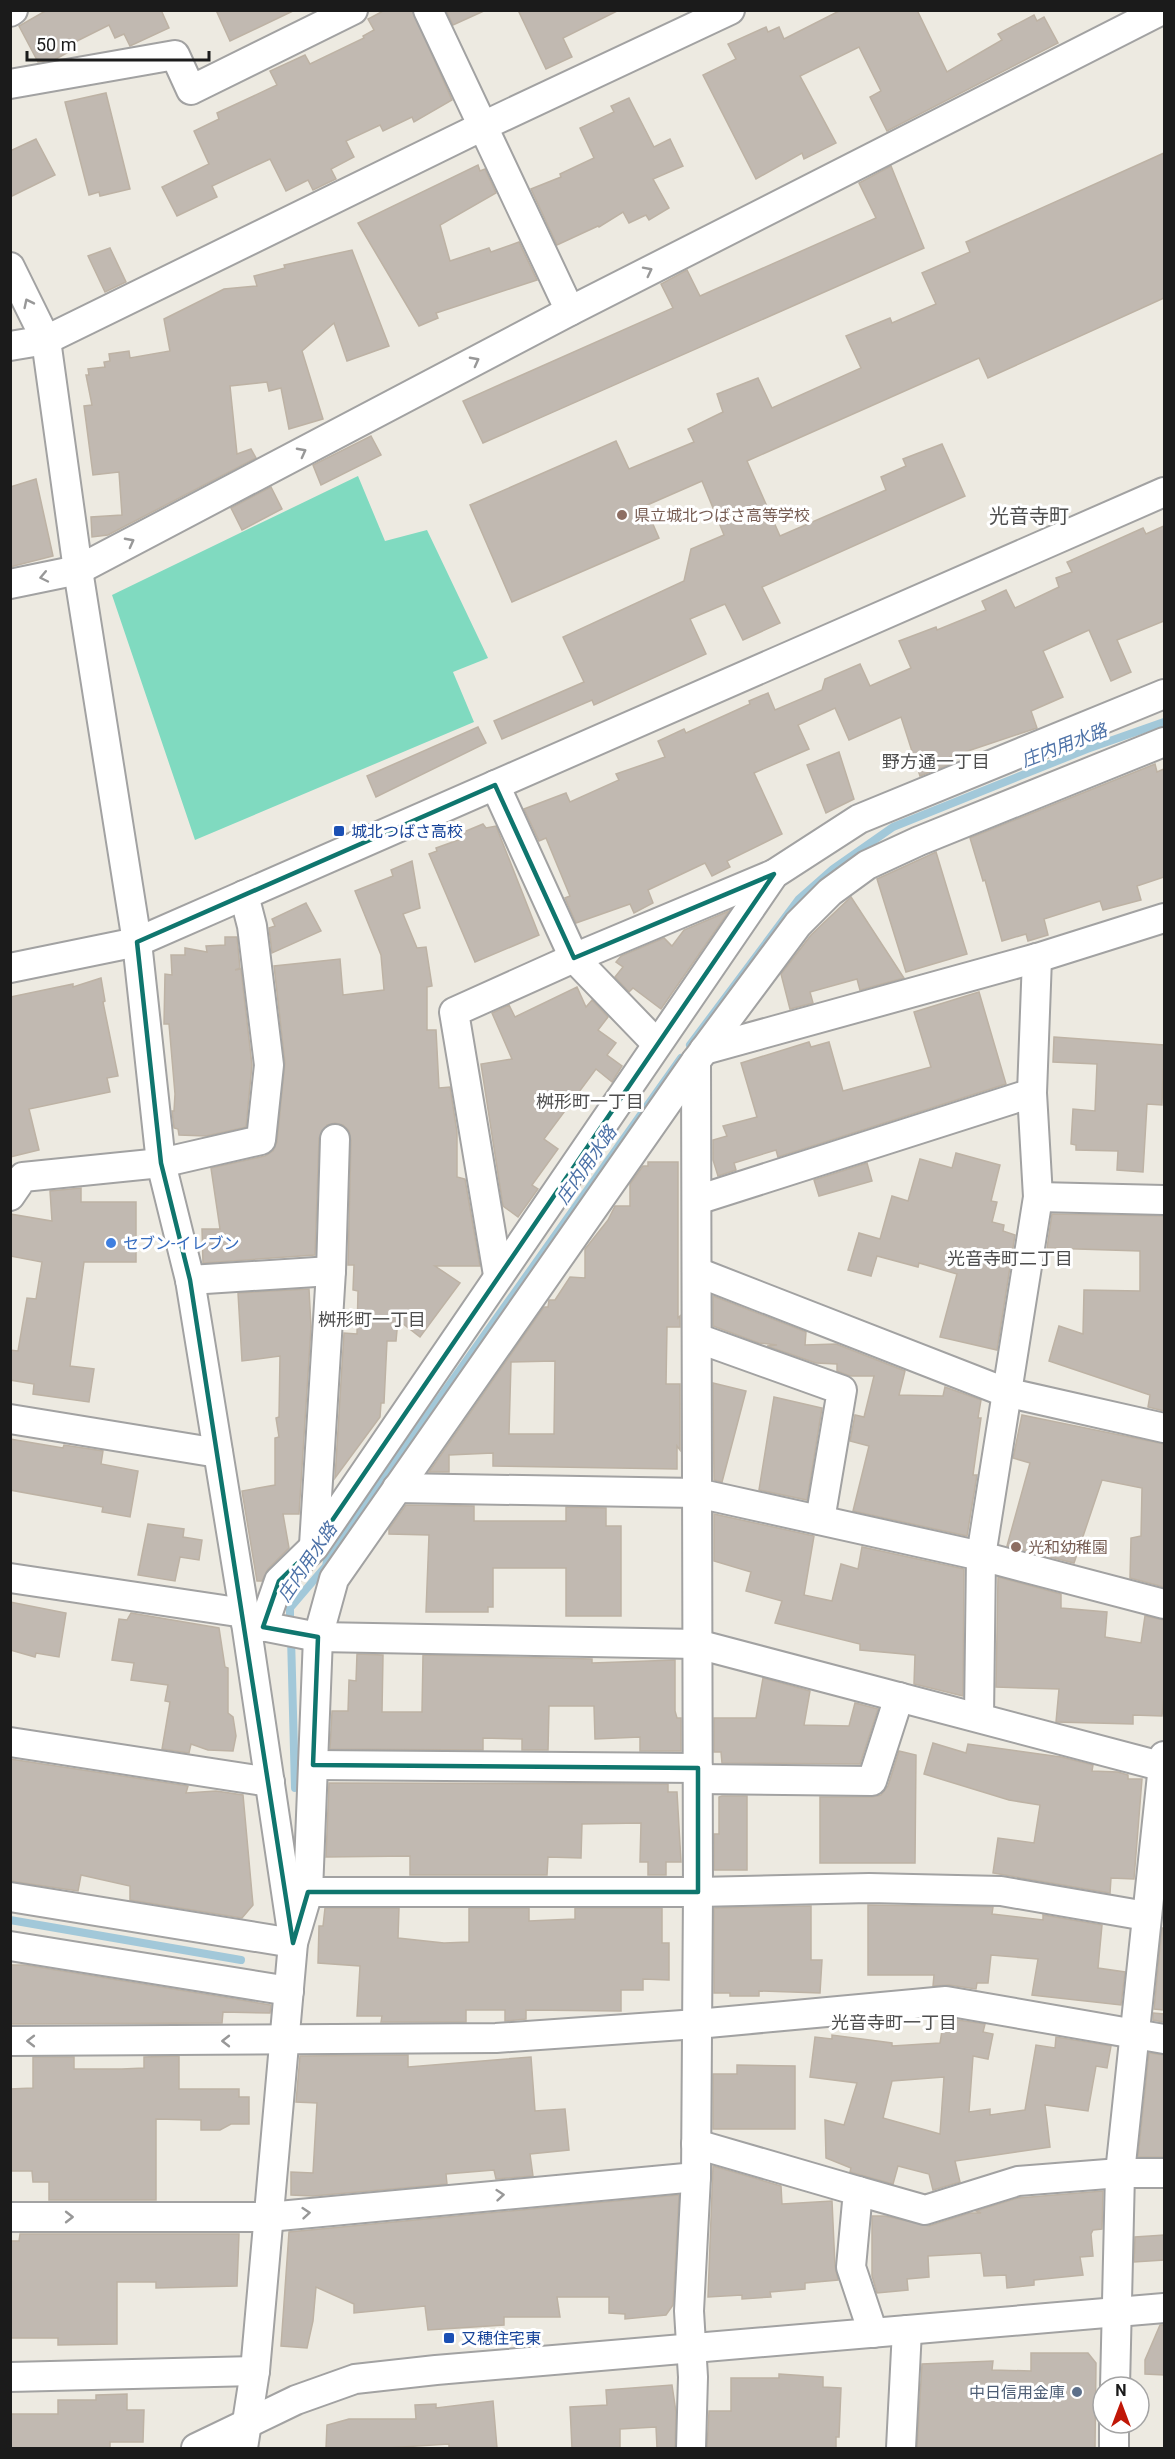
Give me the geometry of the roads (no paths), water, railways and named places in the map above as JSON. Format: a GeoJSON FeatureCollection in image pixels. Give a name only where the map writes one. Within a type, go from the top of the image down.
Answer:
{"type":"FeatureCollection","features":[{"type":"Feature","properties":{"kind":"street"},"geometry":{"type":"LineString","coordinates":[[10,84],[175,55],[191,90],[353,10]]}},
{"type":"Feature","properties":{"kind":"street"},"geometry":{"type":"LineString","coordinates":[[428,10],[570,311]]}},
{"type":"Feature","properties":{"kind":"street"},"geometry":{"type":"LineString","coordinates":[[10,346],[46,340],[483,126],[730,10]]}},
{"type":"Feature","properties":{"kind":"street"},"geometry":{"type":"LineString","coordinates":[[10,584],[78,570],[570,311],[1162,10],[1164,17]]}},
{"type":"Feature","properties":{"kind":"street"},"geometry":{"type":"LineString","coordinates":[[10,267],[46,340],[78,570],[137,942],[161,1163],[190,1280],[218,1453],[256,1623],[270,1782],[294,1943]]}},
{"type":"Feature","properties":{"kind":"street"},"geometry":{"type":"LineString","coordinates":[[10,968],[137,942],[1164,492]]}},
{"type":"Feature","properties":{"kind":"street"},"geometry":{"type":"LineString","coordinates":[[498,1275],[454,1012],[574,958],[774,874],[859,819],[1164,694]]}},
{"type":"Feature","properties":{"kind":"street"},"geometry":{"type":"LineString","coordinates":[[244,2437],[255,2371],[294,1943],[308,1892],[313,1765],[310,1636],[334,1579],[700,1056],[798,924],[830,892],[867,865],[919,841],[1164,742]]}},
{"type":"Feature","properties":{"kind":"street"},"geometry":{"type":"LineString","coordinates":[[495,785],[574,958],[657,1044]]}},
{"type":"Feature","properties":{"kind":"street"},"geometry":{"type":"LineString","coordinates":[[256,1623],[279,1581],[314,1547],[774,874]]}},
{"type":"Feature","properties":{"kind":"street"},"geometry":{"type":"LineString","coordinates":[[10,1196],[22,1177],[161,1163],[261,1140],[269,1065],[252,926],[244,895]]}},
{"type":"Feature","properties":{"kind":"street"},"geometry":{"type":"LineString","coordinates":[[700,1056],[1037,958],[1164,918]]}},
{"type":"Feature","properties":{"kind":"street"},"geometry":{"type":"LineString","coordinates":[[979,1717],[981,1556],[1005,1392],[1038,1197],[1032,1093],[1037,958]]}},
{"type":"Feature","properties":{"kind":"street"},"geometry":{"type":"LineString","coordinates":[[691,2448],[692,2349],[689,2312],[696,2177],[698,1892],[697,1200],[700,1056]]}},
{"type":"Feature","properties":{"kind":"street"},"geometry":{"type":"LineString","coordinates":[[697,1200],[1032,1093]]}},
{"type":"Feature","properties":{"kind":"street"},"geometry":{"type":"LineString","coordinates":[[314,1547],[331,1271],[335,1138]]}},
{"type":"Feature","properties":{"kind":"street"},"geometry":{"type":"LineString","coordinates":[[1038,1197],[1164,1200]]}},
{"type":"Feature","properties":{"kind":"street"},"geometry":{"type":"LineString","coordinates":[[190,1280],[331,1271]]}},
{"type":"Feature","properties":{"kind":"street"},"geometry":{"type":"LineString","coordinates":[[697,1272],[1005,1392],[1164,1428]]}},
{"type":"Feature","properties":{"kind":"street"},"geometry":{"type":"LineString","coordinates":[[697,1338],[842,1390],[820,1520]]}},
{"type":"Feature","properties":{"kind":"street"},"geometry":{"type":"LineString","coordinates":[[10,1419],[218,1453]]}},
{"type":"Feature","properties":{"kind":"street"},"geometry":{"type":"LineString","coordinates":[[397,1488],[697,1493],[981,1556],[1164,1604]]}},
{"type":"Feature","properties":{"kind":"street"},"geometry":{"type":"LineString","coordinates":[[10,1578],[256,1623],[310,1636],[697,1644],[1164,1763],[1119,2173],[1115,2375]]}},
{"type":"Feature","properties":{"kind":"street"},"geometry":{"type":"LineString","coordinates":[[313,1765],[698,1774],[872,1781],[899,1697]]}},
{"type":"Feature","properties":{"kind":"street"},"geometry":{"type":"LineString","coordinates":[[10,1742],[270,1782]]}},
{"type":"Feature","properties":{"kind":"street"},"geometry":{"type":"LineString","coordinates":[[308,1892],[698,1892],[869,1888],[1001,1891],[1146,1916]]}},
{"type":"Feature","properties":{"kind":"street"},"geometry":{"type":"LineString","coordinates":[[10,1897],[294,1943]]}},
{"type":"Feature","properties":{"kind":"street"},"geometry":{"type":"LineString","coordinates":[[10,1946],[289,1991]]}},
{"type":"Feature","properties":{"kind":"street"},"geometry":{"type":"LineString","coordinates":[[10,2041],[496,2038],[697,2024],[946,2001],[1164,2039]]}},
{"type":"Feature","properties":{"kind":"street"},"geometry":{"type":"LineString","coordinates":[[696,2144],[925,2210],[1018,2181],[1119,2173],[1164,2173]]}},
{"type":"Feature","properties":{"kind":"street"},"geometry":{"type":"LineString","coordinates":[[10,2217],[268,2217],[696,2177]]}},
{"type":"Feature","properties":{"kind":"street"},"geometry":{"type":"LineString","coordinates":[[858,2191],[850,2267],[873,2333]]}},
{"type":"Feature","properties":{"kind":"street"},"geometry":{"type":"LineString","coordinates":[[196,2448],[244,2437],[296,2400],[355,2379],[436,2370],[1164,2308]]}},
{"type":"Feature","properties":{"kind":"street"},"geometry":{"type":"LineString","coordinates":[[901,2448],[907,2330]]}},
{"type":"Feature","properties":{"kind":"street"},"geometry":{"type":"LineString","coordinates":[[10,2377],[255,2371]]}},
{"type":"Feature","properties":{"kind":"waterway","name":"庄内用水路"},"geometry":{"type":"LineString","coordinates":[[690,1045],[799,899],[833,869],[893,827],[1087,749],[1164,722]]}},
{"type":"Feature","properties":{"kind":"waterway","name":"庄内用水路"},"geometry":{"type":"LineString","coordinates":[[290,1625],[290,1608],[326,1566],[328,1556],[681,1058]]}},
{"type":"Feature","properties":{"kind":"waterway","name":"庄内用水路"},"geometry":{"type":"LineString","coordinates":[[291,1637],[295,1788]]}},
{"type":"Feature","properties":{"kind":"waterway","name":"庄内用水路"},"geometry":{"type":"LineString","coordinates":[[10,1920],[241,1960]]}},
{"type":"Feature","properties":{"kind":"place","name":"県立城北つばさ高等学校"},"geometry":{"type":"Point","coordinates":[622,515]}},
{"type":"Feature","properties":{"kind":"place","name":"城北つばさ高校"},"geometry":{"type":"Point","coordinates":[339,831]}},
{"type":"Feature","properties":{"kind":"place","name":"セブン-イレブン"},"geometry":{"type":"Point","coordinates":[111,1243]}},
{"type":"Feature","properties":{"kind":"place","name":"光和幼稚園"},"geometry":{"type":"Point","coordinates":[1016,1547]}},
{"type":"Feature","properties":{"kind":"place","name":"又穂住宅東"},"geometry":{"type":"Point","coordinates":[449,2338]}},
{"type":"Feature","properties":{"kind":"place","name":"中日信用金庫"},"geometry":{"type":"Point","coordinates":[1077,2392]}},
{"type":"Feature","properties":{"kind":"district","name":"光音寺町"},"geometry":{"type":"Point","coordinates":[1029,516]}},
{"type":"Feature","properties":{"kind":"district","name":"野方通一丁目"},"geometry":{"type":"Point","coordinates":[936,761]}},
{"type":"Feature","properties":{"kind":"district","name":"桝形町一丁目"},"geometry":{"type":"Point","coordinates":[590,1101]}},
{"type":"Feature","properties":{"kind":"district","name":"光音寺町二丁目"},"geometry":{"type":"Point","coordinates":[1010,1258]}},
{"type":"Feature","properties":{"kind":"district","name":"桝形町一丁目"},"geometry":{"type":"Point","coordinates":[372,1319]}},
{"type":"Feature","properties":{"kind":"district","name":"光音寺町一丁目"},"geometry":{"type":"Point","coordinates":[894,2022]}}]}
